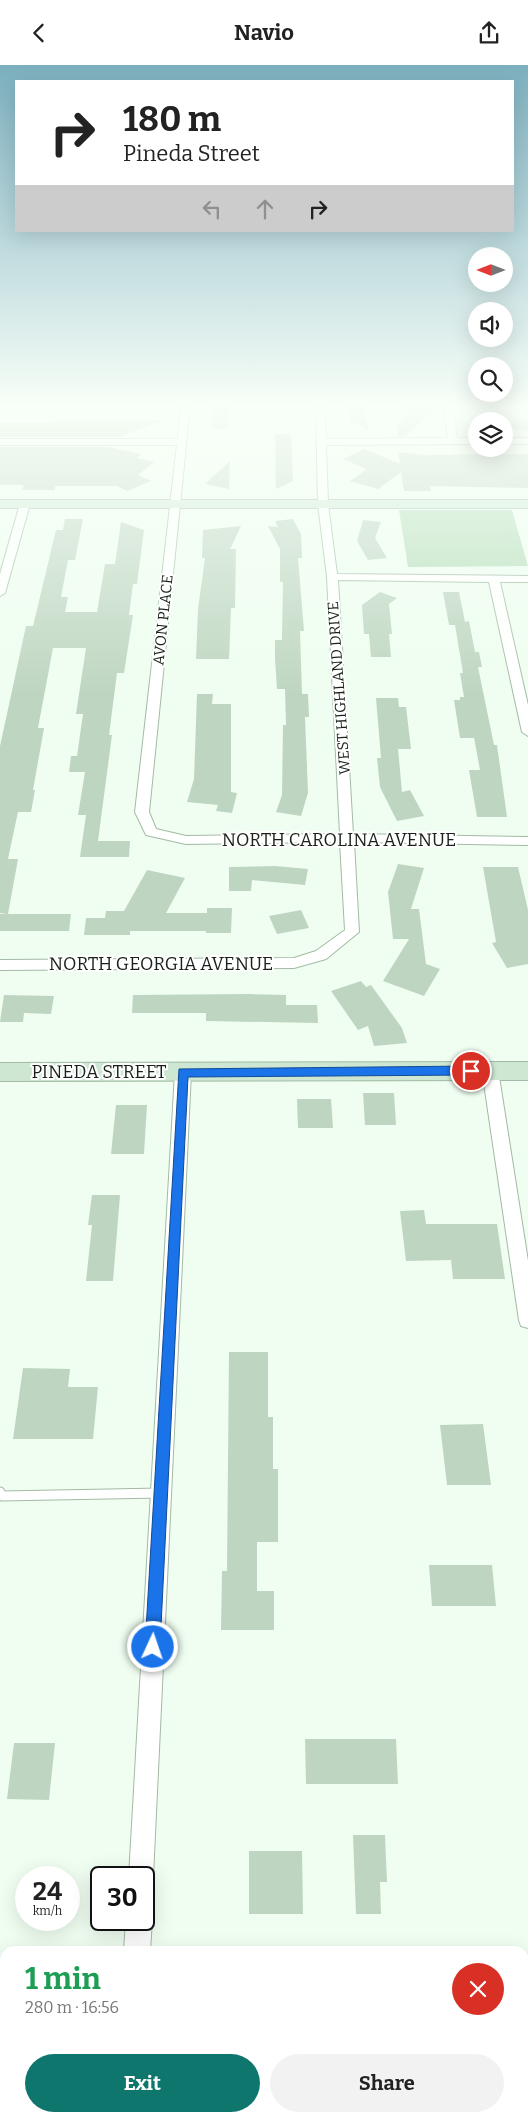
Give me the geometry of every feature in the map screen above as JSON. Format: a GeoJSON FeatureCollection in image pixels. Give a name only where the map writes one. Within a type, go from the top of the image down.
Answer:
{"type":"FeatureCollection","features":[{"type":"Feature","properties":{"kind":"street","name":"AVON PLACE"},"geometry":{"type":"LineString","coordinates":[[151,832],[142,812],[176,503]]}},
{"type":"Feature","properties":{"kind":"street"},"geometry":{"type":"LineString","coordinates":[[0,504],[528,505]]}},
{"type":"Feature","properties":{"kind":"street"},"geometry":{"type":"LineString","coordinates":[[0,593],[25,504]]}},
{"type":"Feature","properties":{"kind":"street","name":"WEST HIGHLAND DRIVE"},"geometry":{"type":"LineString","coordinates":[[321,955],[352,932],[332,577],[323,504]]}},
{"type":"Feature","properties":{"kind":"street"},"geometry":{"type":"LineString","coordinates":[[332,577],[528,579]]}},
{"type":"Feature","properties":{"kind":"street"},"geometry":{"type":"LineString","coordinates":[[494,579],[528,732]]}},
{"type":"Feature","properties":{"kind":"street","name":"NORTH CAROLINA AVENUE"},"geometry":{"type":"LineString","coordinates":[[151,832],[186,840],[348,838],[528,841]]}},
{"type":"Feature","properties":{"kind":"street","name":"NORTH GEORGIA AVENUE"},"geometry":{"type":"LineString","coordinates":[[0,965],[294,963],[321,955]]}},
{"type":"Feature","properties":{"kind":"street"},"geometry":{"type":"LineString","coordinates":[[490,1070],[528,1320]]}},
{"type":"Feature","properties":{"kind":"street","name":"PINEDA STREET"},"geometry":{"type":"LineString","coordinates":[[0,1072],[528,1071]]}},
{"type":"Feature","properties":{"kind":"street"},"geometry":{"type":"LineString","coordinates":[[142,1866],[183,1072]]}},
{"type":"Feature","properties":{"kind":"street"},"geometry":{"type":"LineString","coordinates":[[137,1946],[138,1931]]}},
{"type":"Feature","properties":{"kind":"lane"},"geometry":{"type":"LineString","coordinates":[[0,1492],[2,1496],[161,1493]]}},
{"type":"Feature","properties":{"kind":"green space"},"geometry":{"type":"Polygon","coordinates":[[[399,510],[512,510],[528,566],[408,567],[399,510]]]}},
{"type":"Feature","properties":{"kind":"building"},"geometry":{"type":"Polygon","coordinates":[[[65,519],[83,519],[75,560],[68,560],[61,597],[68,597],[65,612],[97,612],[105,564],[115,564],[121,522],[144,530],[137,584],[133,584],[129,615],[133,615],[124,673],[117,673],[109,735],[112,735],[98,841],[130,841],[129,857],[80,857],[86,815],[78,815],[85,772],[69,772],[71,756],[77,756],[83,714],[76,714],[86,648],[53,648],[38,728],[44,728],[31,812],[18,812],[8,859],[18,859],[8,914],[71,914],[69,931],[0,931],[0,914],[7,914],[0,913],[0,746],[26,626],[33,626],[56,530],[63,530],[65,519]]]}},
{"type":"Feature","properties":{"kind":"building"},"geometry":{"type":"Polygon","coordinates":[[[293,519],[301,534],[302,558],[298,558],[304,631],[300,631],[302,694],[308,694],[309,717],[305,717],[308,793],[301,816],[276,812],[282,795],[283,725],[286,725],[285,689],[277,689],[275,658],[275,640],[282,640],[283,582],[280,582],[280,549],[268,526],[278,527],[275,521],[293,519]]]}},
{"type":"Feature","properties":{"kind":"building"},"geometry":{"type":"Polygon","coordinates":[[[363,520],[381,522],[375,538],[387,558],[368,560],[357,541],[363,520]]]}},
{"type":"Feature","properties":{"kind":"building"},"geometry":{"type":"Polygon","coordinates":[[[241,526],[230,549],[236,549],[235,608],[231,608],[229,659],[196,659],[198,609],[205,558],[202,558],[203,530],[241,526]]]}},
{"type":"Feature","properties":{"kind":"building"},"geometry":{"type":"Polygon","coordinates":[[[380,592],[397,598],[389,604],[392,634],[389,634],[391,657],[371,657],[369,634],[364,634],[362,605],[380,592]]]}},
{"type":"Feature","properties":{"kind":"building"},"geometry":{"type":"Polygon","coordinates":[[[443,592],[459,592],[465,622],[469,621],[475,652],[479,652],[482,667],[478,667],[494,745],[497,745],[507,817],[477,817],[469,770],[480,770],[474,738],[460,738],[454,700],[460,700],[460,697],[464,697],[460,673],[463,673],[455,625],[449,625],[443,592]]]}},
{"type":"Feature","properties":{"kind":"building"},"geometry":{"type":"Polygon","coordinates":[[[197,694],[213,694],[212,704],[231,704],[231,792],[237,793],[232,813],[216,811],[218,805],[187,802],[194,779],[197,694]]]}},
{"type":"Feature","properties":{"kind":"building"},"geometry":{"type":"Polygon","coordinates":[[[376,698],[398,698],[399,707],[406,707],[411,749],[398,749],[402,792],[410,790],[424,816],[397,821],[380,787],[377,758],[381,758],[376,698]]]}},
{"type":"Feature","properties":{"kind":"building"},"geometry":{"type":"Polygon","coordinates":[[[398,864],[424,868],[411,909],[419,909],[426,964],[440,969],[424,996],[383,981],[409,939],[393,939],[388,892],[398,864]]]}},
{"type":"Feature","properties":{"kind":"building"},"geometry":{"type":"Polygon","coordinates":[[[275,866],[308,869],[305,885],[252,880],[251,891],[229,891],[229,867],[275,866]]]}},
{"type":"Feature","properties":{"kind":"building"},"geometry":{"type":"Polygon","coordinates":[[[483,867],[518,867],[528,910],[528,964],[507,968],[492,943],[496,942],[483,867]]]}},
{"type":"Feature","properties":{"kind":"building"},"geometry":{"type":"Polygon","coordinates":[[[147,870],[185,878],[166,913],[207,913],[207,908],[232,908],[231,933],[206,933],[206,931],[130,931],[130,935],[84,935],[86,918],[105,918],[106,911],[124,911],[147,870]]]}},
{"type":"Feature","properties":{"kind":"building"},"geometry":{"type":"Polygon","coordinates":[[[301,910],[309,928],[277,934],[269,916],[301,910]]]}},
{"type":"Feature","properties":{"kind":"building"},"geometry":{"type":"Polygon","coordinates":[[[361,981],[366,987],[371,985],[402,1028],[407,1043],[374,1046],[368,1026],[358,1030],[331,991],[361,981]]]}},
{"type":"Feature","properties":{"kind":"building"},"geometry":{"type":"Polygon","coordinates":[[[4,995],[54,996],[51,1014],[24,1013],[23,1022],[0,1022],[4,995]]]}},
{"type":"Feature","properties":{"kind":"building"},"geometry":{"type":"Polygon","coordinates":[[[133,995],[286,995],[286,1005],[317,1005],[318,1023],[206,1021],[206,1013],[132,1013],[133,995]]]}},
{"type":"Feature","properties":{"kind":"building"},"geometry":{"type":"Polygon","coordinates":[[[363,1093],[394,1093],[396,1125],[365,1125],[363,1093]]]}},
{"type":"Feature","properties":{"kind":"building"},"geometry":{"type":"Polygon","coordinates":[[[297,1099],[331,1099],[333,1128],[298,1128],[297,1099]]]}},
{"type":"Feature","properties":{"kind":"building"},"geometry":{"type":"Polygon","coordinates":[[[116,1105],[147,1105],[144,1154],[111,1154],[116,1105]]]}},
{"type":"Feature","properties":{"kind":"building"},"geometry":{"type":"Polygon","coordinates":[[[92,1195],[120,1195],[113,1281],[86,1281],[92,1225],[88,1225],[92,1195]]]}},
{"type":"Feature","properties":{"kind":"building"},"geometry":{"type":"Polygon","coordinates":[[[424,1210],[426,1224],[497,1224],[505,1279],[453,1279],[451,1260],[406,1261],[400,1211],[424,1210]]]}},
{"type":"Feature","properties":{"kind":"building"},"geometry":{"type":"Polygon","coordinates":[[[229,1352],[268,1352],[268,1417],[273,1417],[273,1469],[278,1469],[278,1542],[257,1542],[257,1591],[274,1591],[274,1630],[221,1630],[222,1571],[227,1571],[229,1352]]]}},
{"type":"Feature","properties":{"kind":"building"},"geometry":{"type":"Polygon","coordinates":[[[23,1368],[70,1369],[68,1387],[98,1387],[93,1439],[13,1439],[23,1368]]]}},
{"type":"Feature","properties":{"kind":"building"},"geometry":{"type":"Polygon","coordinates":[[[483,1424],[491,1485],[447,1485],[440,1425],[483,1424]]]}},
{"type":"Feature","properties":{"kind":"building"},"geometry":{"type":"Polygon","coordinates":[[[429,1565],[492,1565],[496,1606],[432,1606],[429,1565]]]}},
{"type":"Feature","properties":{"kind":"building"},"geometry":{"type":"Polygon","coordinates":[[[305,1739],[396,1739],[398,1784],[306,1784],[305,1739]]]}},
{"type":"Feature","properties":{"kind":"building"},"geometry":{"type":"Polygon","coordinates":[[[14,1743],[55,1743],[49,1800],[7,1799],[14,1743]]]}},
{"type":"Feature","properties":{"kind":"building"},"geometry":{"type":"Polygon","coordinates":[[[353,1835],[385,1835],[387,1882],[380,1882],[381,1914],[356,1914],[353,1835]]]}},
{"type":"Feature","properties":{"kind":"building"},"geometry":{"type":"Polygon","coordinates":[[[249,1851],[302,1851],[303,1914],[249,1914],[249,1851]]]}},
{"type":"Feature","properties":{"kind":"route"},"geometry":{"type":"LineString","coordinates":[[153,1647],[183,1072],[471,1071]]}}]}
